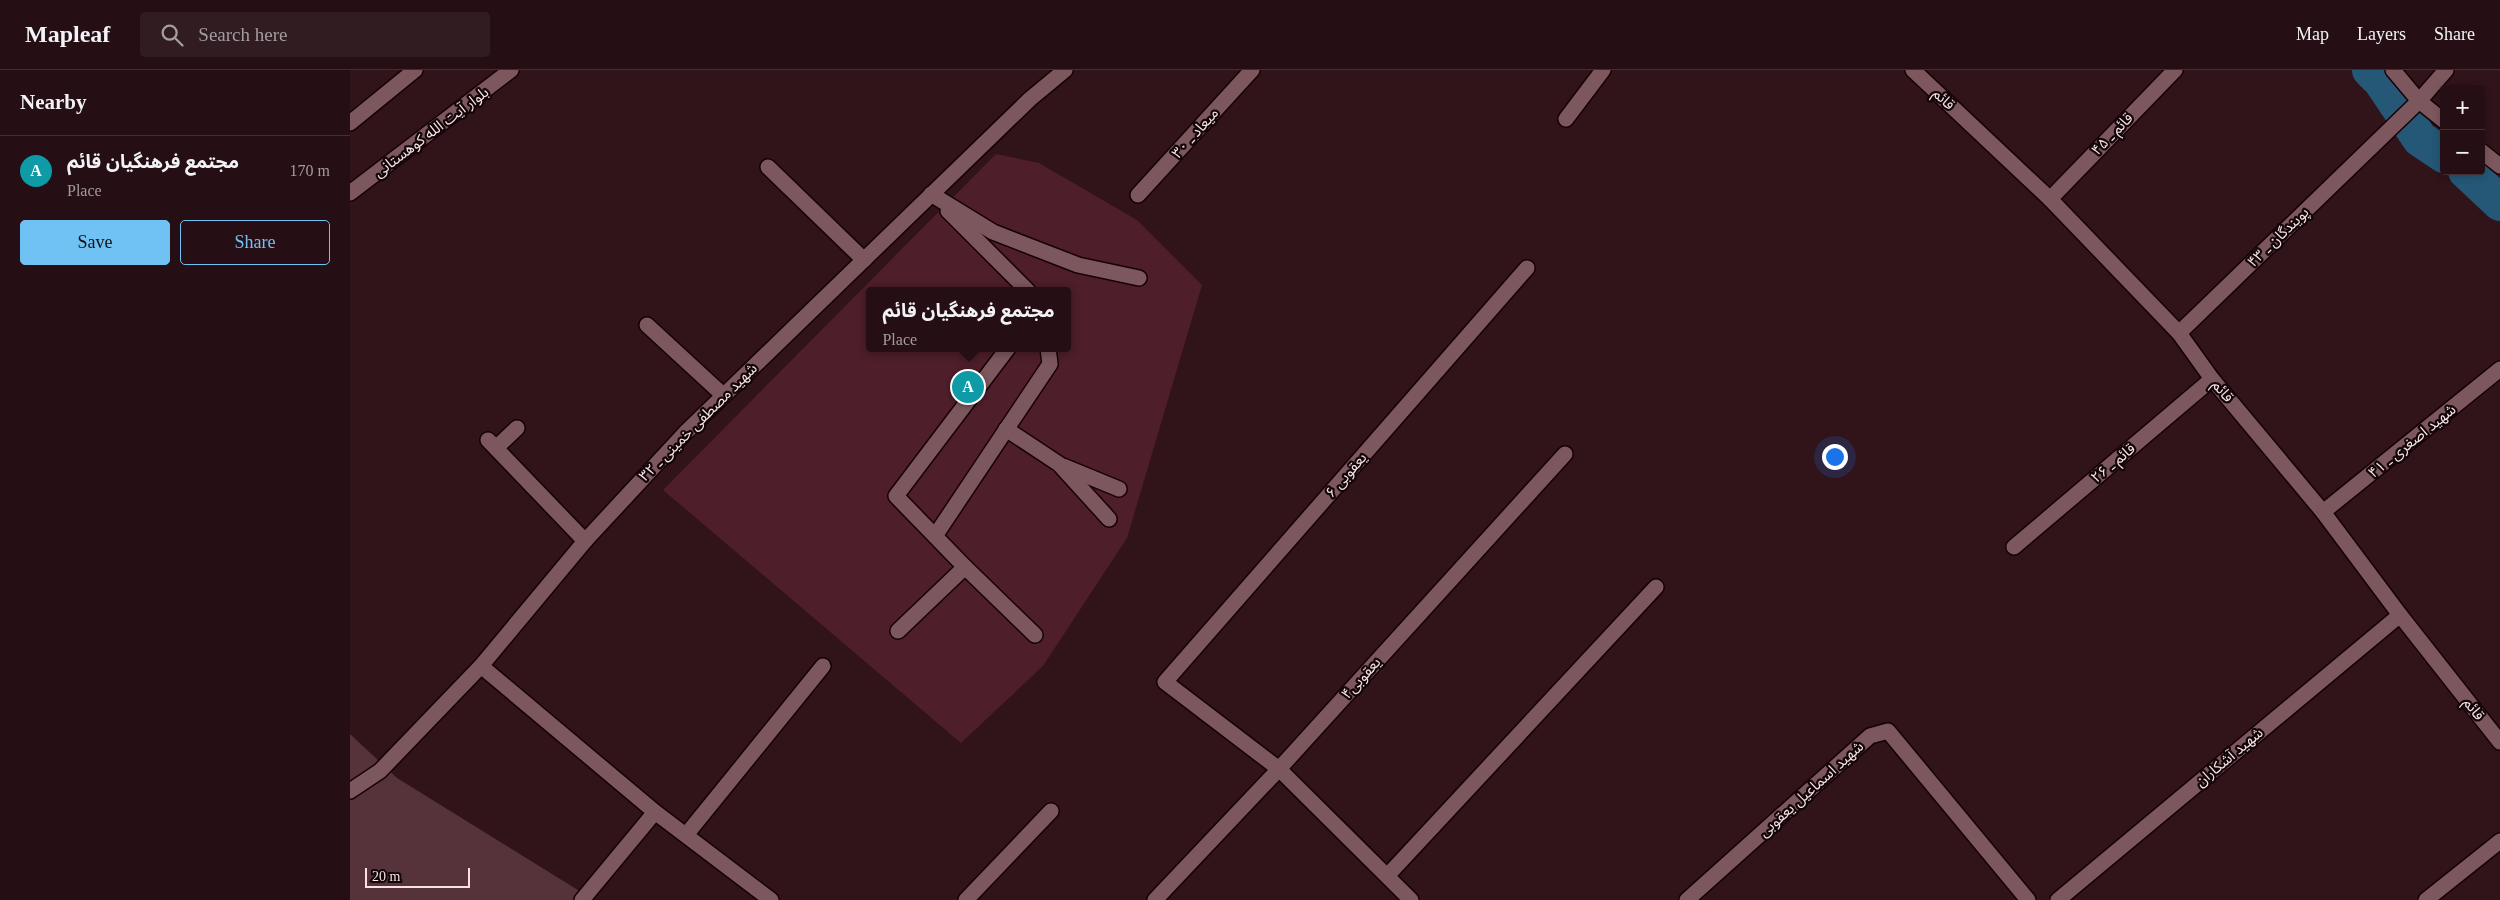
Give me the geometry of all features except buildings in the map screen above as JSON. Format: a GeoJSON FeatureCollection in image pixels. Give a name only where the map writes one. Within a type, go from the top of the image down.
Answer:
{"type":"FeatureCollection","features":[{"type":"Feature","properties":{"kind":"street"},"geometry":{"type":"LineString","coordinates":[[350,123],[415,70]]}},
{"type":"Feature","properties":{"kind":"street","name":"بلوار آیت الله کوهستانی"},"geometry":{"type":"LineString","coordinates":[[350,193],[512,70]]}},
{"type":"Feature","properties":{"kind":"street","name":"شهید مصطفی خمینی ـ ۳۲"},"geometry":{"type":"LineString","coordinates":[[350,791],[380,771],[481,666],[585,541],[685,432],[1030,99],[1065,70]]}},
{"type":"Feature","properties":{"kind":"street","name":"میعاد ـ ۳۰"},"geometry":{"type":"LineString","coordinates":[[1138,195],[1252,70]]}},
{"type":"Feature","properties":{"kind":"street"},"geometry":{"type":"LineString","coordinates":[[1566,119],[1603,70]]}},
{"type":"Feature","properties":{"kind":"street","name":"قائم"},"geometry":{"type":"LineString","coordinates":[[1913,70],[2050,199],[2179,333],[2212,378],[2323,512],[2400,615],[2500,742]]}},
{"type":"Feature","properties":{"kind":"street","name":"قائم ـ ۴۵"},"geometry":{"type":"LineString","coordinates":[[2050,199],[2174,70]]}},
{"type":"Feature","properties":{"kind":"street"},"geometry":{"type":"LineString","coordinates":[[2393,70],[2419,101],[2440,118]]}},
{"type":"Feature","properties":{"kind":"street","name":"پویندگان ـ ۴۳"},"geometry":{"type":"LineString","coordinates":[[2179,333],[2419,101],[2446,70]]}},
{"type":"Feature","properties":{"kind":"street"},"geometry":{"type":"LineString","coordinates":[[2485,154],[2500,166]]}},
{"type":"Feature","properties":{"kind":"street"},"geometry":{"type":"LineString","coordinates":[[768,167],[864,260]]}},
{"type":"Feature","properties":{"kind":"street"},"geometry":{"type":"LineString","coordinates":[[931,194],[993,232],[1078,265],[1139,278]]}},
{"type":"Feature","properties":{"kind":"street"},"geometry":{"type":"LineString","coordinates":[[931,194],[1024,287]]}},
{"type":"Feature","properties":{"kind":"street","name":"یعقوبی ۶"},"geometry":{"type":"LineString","coordinates":[[1279,769],[1165,682],[1526,268]]}},
{"type":"Feature","properties":{"kind":"street"},"geometry":{"type":"LineString","coordinates":[[647,325],[724,395]]}},
{"type":"Feature","properties":{"kind":"street"},"geometry":{"type":"LineString","coordinates":[[1005,352],[896,496],[964,567],[1035,635]]}},
{"type":"Feature","properties":{"kind":"street"},"geometry":{"type":"LineString","coordinates":[[935,536],[1050,364],[1048,352]]}},
{"type":"Feature","properties":{"kind":"street","name":"شهید اصغری ـ ۴۱"},"geometry":{"type":"LineString","coordinates":[[2323,512],[2500,369]]}},
{"type":"Feature","properties":{"kind":"street","name":"قائم ـ ۲۶"},"geometry":{"type":"LineString","coordinates":[[2014,547],[2212,378]]}},
{"type":"Feature","properties":{"kind":"street"},"geometry":{"type":"LineString","coordinates":[[517,428],[492,444],[585,541]]}},
{"type":"Feature","properties":{"kind":"street"},"geometry":{"type":"LineString","coordinates":[[1006,429],[1059,464],[1119,489]]}},
{"type":"Feature","properties":{"kind":"street","name":"یعقوبی۴"},"geometry":{"type":"LineString","coordinates":[[1155,900],[1279,769],[1564,454]]}},
{"type":"Feature","properties":{"kind":"street"},"geometry":{"type":"LineString","coordinates":[[1059,464],[1109,519]]}},
{"type":"Feature","properties":{"kind":"street"},"geometry":{"type":"LineString","coordinates":[[898,631],[964,567]]}},
{"type":"Feature","properties":{"kind":"street"},"geometry":{"type":"LineString","coordinates":[[1388,876],[1656,587]]}},
{"type":"Feature","properties":{"kind":"street","name":"شهید آشکاران"},"geometry":{"type":"LineString","coordinates":[[2058,900],[2400,615]]}},
{"type":"Feature","properties":{"kind":"street"},"geometry":{"type":"LineString","coordinates":[[481,666],[655,812],[771,900]]}},
{"type":"Feature","properties":{"kind":"street"},"geometry":{"type":"LineString","coordinates":[[686,835],[824,666]]}},
{"type":"Feature","properties":{"kind":"street","name":"شهید اسماعیل یعقوبی"},"geometry":{"type":"LineString","coordinates":[[1687,900],[1870,736],[1888,732],[2028,900]]}},
{"type":"Feature","properties":{"kind":"street"},"geometry":{"type":"LineString","coordinates":[[1279,769],[1411,900]]}},
{"type":"Feature","properties":{"kind":"street"},"geometry":{"type":"LineString","coordinates":[[966,900],[1052,811]]}},
{"type":"Feature","properties":{"kind":"street"},"geometry":{"type":"LineString","coordinates":[[582,900],[655,812]]}},
{"type":"Feature","properties":{"kind":"street"},"geometry":{"type":"LineString","coordinates":[[2426,900],[2500,840]]}},
{"type":"Feature","properties":{"kind":"shaded area"},"geometry":{"type":"Polygon","coordinates":[[[350,734],[397,778],[594,900],[350,900],[350,734]]]}},
{"type":"Feature","properties":{"kind":"waterway"},"geometry":{"type":"LineString","coordinates":[[2370,70],[2381,81],[2420,139],[2440,152]]}},
{"type":"Feature","properties":{"kind":"waterway"},"geometry":{"type":"LineString","coordinates":[[2470,175],[2500,203]]}},
{"type":"Feature","properties":{"kind":"place","name":"مجتمع فرهنگیان قائم"},"geometry":{"type":"Point","coordinates":[968,387]}}]}
